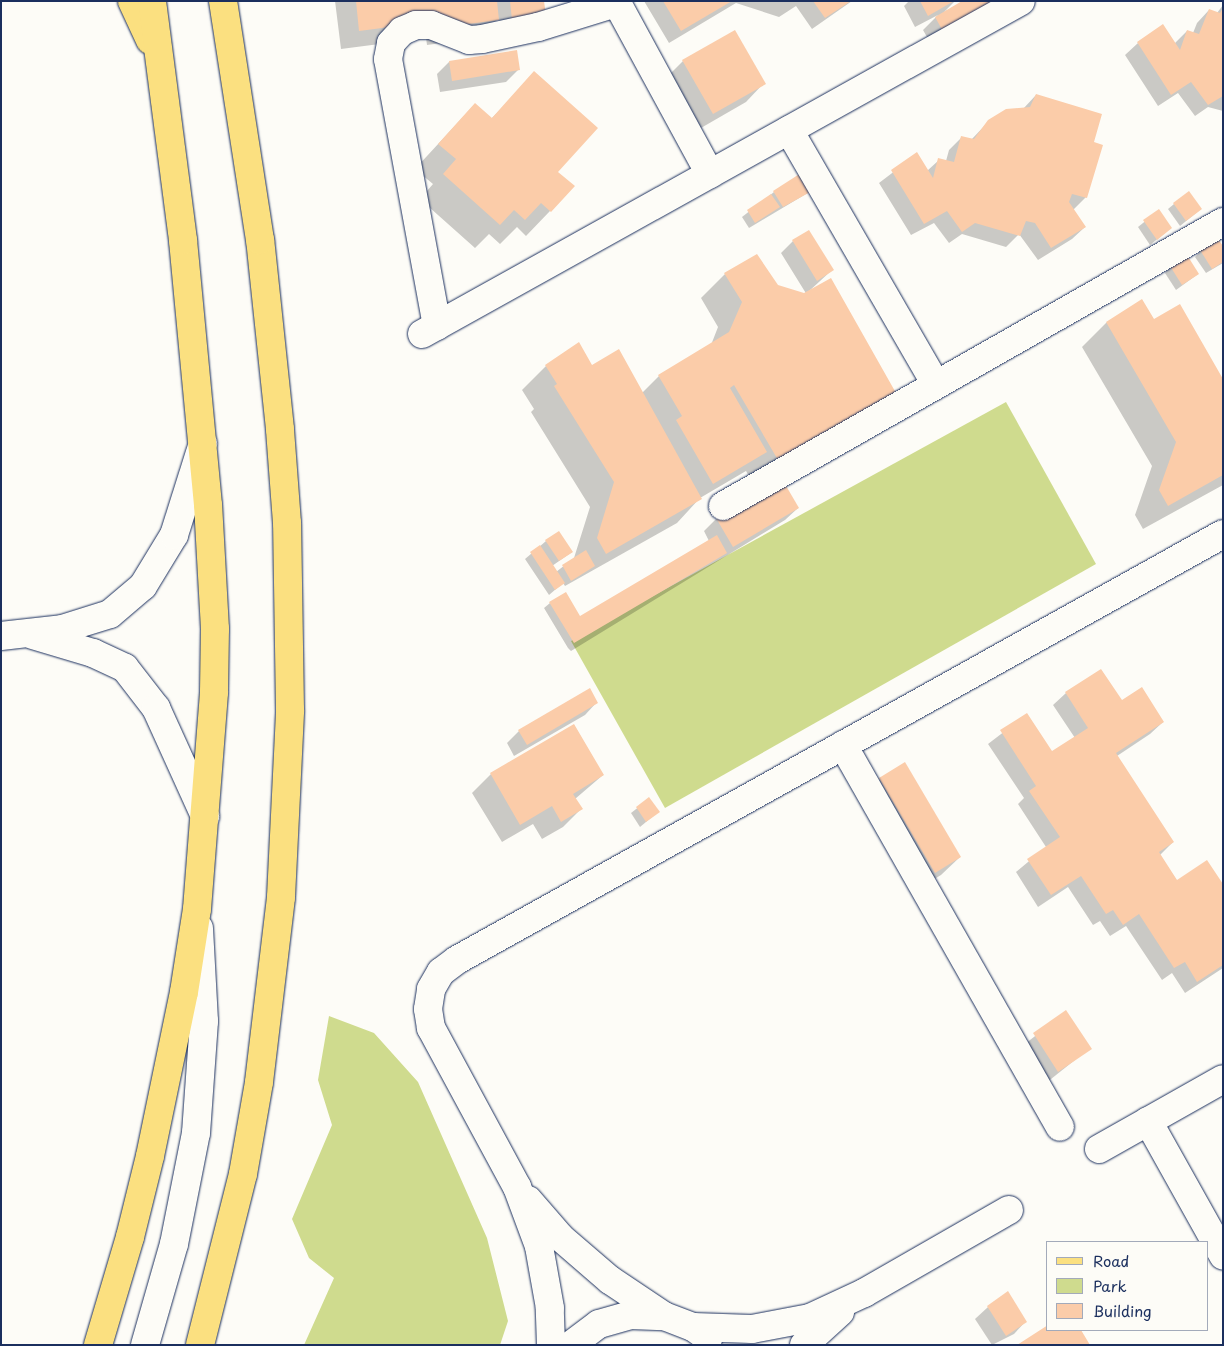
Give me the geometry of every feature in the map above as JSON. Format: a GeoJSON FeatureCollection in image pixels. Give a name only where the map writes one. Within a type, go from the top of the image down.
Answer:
{"type":"FeatureCollection","features":[{"type":"Feature","properties":{"kind":"main road"},"geometry":{"type":"LineString","coordinates":[[132,1],[161,62]]}},
{"type":"Feature","properties":{"kind":"main road"},"geometry":{"type":"LineString","coordinates":[[98,1345],[125,1255],[150,1156],[176,1038],[197,909],[214,692],[215,629],[203,443],[181,222],[152,1]]}},
{"type":"Feature","properties":{"kind":"main road"},"geometry":{"type":"LineString","coordinates":[[200,1345],[243,1174],[259,1082],[281,897],[290,710],[287,523],[280,428],[260,240],[223,1]]}},
{"type":"Feature","properties":{"kind":"main road"},"geometry":{"type":"LineString","coordinates":[[230,52],[239,1]]}},
{"type":"Feature","properties":{"kind":"street"},"geometry":{"type":"LineString","coordinates":[[710,174],[616,2],[551,23],[482,39],[463,38],[431,25],[416,25],[402,31],[391,43],[388,58],[429,330],[710,174],[1021,1]]}},
{"type":"Feature","properties":{"kind":"street"},"geometry":{"type":"LineString","coordinates":[[789,130],[936,385]]}},
{"type":"Feature","properties":{"kind":"street"},"geometry":{"type":"LineString","coordinates":[[723,506],[1223,222]]}},
{"type":"Feature","properties":{"kind":"street"},"geometry":{"type":"LineString","coordinates":[[14,635],[62,629],[110,614],[143,586],[174,535],[203,443]]}},
{"type":"Feature","properties":{"kind":"street"},"geometry":{"type":"LineString","coordinates":[[551,1345],[550,1308],[539,1246],[518,1187],[431,1028],[428,1008],[432,989],[442,972],[457,960],[1223,534]]}},
{"type":"Feature","properties":{"kind":"street"},"geometry":{"type":"LineString","coordinates":[[14,635],[93,653],[125,668],[156,708],[205,816]]}},
{"type":"Feature","properties":{"kind":"street"},"geometry":{"type":"LineString","coordinates":[[843,745],[1060,1127]]}},
{"type":"Feature","properties":{"kind":"street"},"geometry":{"type":"LineString","coordinates":[[145,1345],[174,1244],[196,1133],[204,1021],[197,909]]}},
{"type":"Feature","properties":{"kind":"street"},"geometry":{"type":"LineString","coordinates":[[1100,1149],[1223,1079]]}},
{"type":"Feature","properties":{"kind":"street"},"geometry":{"type":"LineString","coordinates":[[1148,1121],[1223,1255]]}},
{"type":"Feature","properties":{"kind":"street"},"geometry":{"type":"LineString","coordinates":[[518,1187],[560,1237],[610,1280],[664,1316],[693,1327],[717,1345]]}},
{"type":"Feature","properties":{"kind":"street"},"geometry":{"type":"LineString","coordinates":[[693,1327],[752,1329],[810,1318],[864,1293],[1009,1210]]}},
{"type":"Feature","properties":{"kind":"street"},"geometry":{"type":"LineString","coordinates":[[804,1345],[864,1293]]}},
{"type":"Feature","properties":{"kind":"street"},"geometry":{"type":"LineString","coordinates":[[571,1345],[599,1324],[623,1317],[664,1316]]}},
{"type":"Feature","properties":{"kind":"green space"},"geometry":{"type":"Polygon","coordinates":[[[1006,402],[1096,564],[665,808],[571,641],[1006,402]]]}},
{"type":"Feature","properties":{"kind":"green space"},"geometry":{"type":"Polygon","coordinates":[[[329,1016],[374,1033],[418,1082],[487,1238],[508,1321],[500,1345],[304,1345],[334,1278],[309,1258],[292,1219],[332,1125],[318,1080],[329,1016]]]}},
{"type":"Feature","properties":{"kind":"building"},"geometry":{"type":"Polygon","coordinates":[[[356,1],[497,1],[499,20],[445,27],[444,20],[359,31],[356,1]]]}},
{"type":"Feature","properties":{"kind":"building"},"geometry":{"type":"Polygon","coordinates":[[[510,1],[544,1],[546,16],[512,20],[510,1]]]}},
{"type":"Feature","properties":{"kind":"building"},"geometry":{"type":"Polygon","coordinates":[[[663,1],[732,1],[681,31],[663,1]]]}},
{"type":"Feature","properties":{"kind":"building"},"geometry":{"type":"Polygon","coordinates":[[[813,1],[851,1],[825,18],[813,1]]]}},
{"type":"Feature","properties":{"kind":"building"},"geometry":{"type":"Polygon","coordinates":[[[920,1],[954,1],[928,16],[920,1]]]}},
{"type":"Feature","properties":{"kind":"building"},"geometry":{"type":"Polygon","coordinates":[[[962,1],[999,1],[944,33],[935,17],[962,1]]]}},
{"type":"Feature","properties":{"kind":"building"},"geometry":{"type":"Polygon","coordinates":[[[1223,8],[1223,96],[1208,105],[1191,82],[1171,95],[1137,42],[1163,24],[1180,50],[1187,30],[1199,34],[1209,9],[1220,13],[1223,8]]]}},
{"type":"Feature","properties":{"kind":"building"},"geometry":{"type":"Polygon","coordinates":[[[735,30],[766,84],[713,114],[682,60],[735,30]]]}},
{"type":"Feature","properties":{"kind":"building"},"geometry":{"type":"Polygon","coordinates":[[[517,50],[520,70],[452,81],[449,61],[517,50]]]}},
{"type":"Feature","properties":{"kind":"building"},"geometry":{"type":"Polygon","coordinates":[[[534,71],[598,128],[558,172],[575,186],[551,212],[541,203],[525,220],[514,210],[500,225],[443,174],[456,159],[438,144],[475,103],[492,118],[534,71]]]}},
{"type":"Feature","properties":{"kind":"building"},"geometry":{"type":"Polygon","coordinates":[[[1036,94],[1102,114],[1094,142],[1103,145],[1087,198],[1072,194],[1069,202],[1086,227],[1051,248],[1035,223],[1026,221],[1020,236],[975,223],[962,232],[947,211],[924,224],[891,170],[917,152],[933,178],[938,158],[954,162],[961,136],[974,139],[988,120],[1006,109],[1030,107],[1036,94]]]}},
{"type":"Feature","properties":{"kind":"building"},"geometry":{"type":"Polygon","coordinates":[[[801,173],[812,191],[783,207],[773,191],[801,173]]]}},
{"type":"Feature","properties":{"kind":"building"},"geometry":{"type":"Polygon","coordinates":[[[1189,191],[1202,209],[1186,221],[1173,203],[1189,191]]]}},
{"type":"Feature","properties":{"kind":"building"},"geometry":{"type":"Polygon","coordinates":[[[771,194],[780,207],[755,223],[747,210],[771,194]]]}},
{"type":"Feature","properties":{"kind":"building"},"geometry":{"type":"Polygon","coordinates":[[[1159,209],[1172,228],[1157,240],[1143,220],[1159,209]]]}},
{"type":"Feature","properties":{"kind":"building"},"geometry":{"type":"Polygon","coordinates":[[[809,230],[834,270],[817,281],[792,240],[809,230]]]}},
{"type":"Feature","properties":{"kind":"building"},"geometry":{"type":"Polygon","coordinates":[[[1218,239],[1223,246],[1223,262],[1212,269],[1200,250],[1218,239]]]}},
{"type":"Feature","properties":{"kind":"building"},"geometry":{"type":"Polygon","coordinates":[[[757,254],[778,285],[804,293],[831,278],[896,393],[781,465],[734,385],[730,388],[767,452],[713,484],[676,420],[682,416],[658,375],[729,332],[742,302],[724,273],[757,254]]]}},
{"type":"Feature","properties":{"kind":"building"},"geometry":{"type":"Polygon","coordinates":[[[1187,255],[1199,274],[1182,285],[1170,266],[1187,255]]]}},
{"type":"Feature","properties":{"kind":"building"},"geometry":{"type":"Polygon","coordinates":[[[1142,299],[1154,319],[1180,304],[1223,379],[1223,475],[1168,506],[1159,490],[1176,442],[1106,322],[1142,299]]]}},
{"type":"Feature","properties":{"kind":"building"},"geometry":{"type":"Polygon","coordinates":[[[579,342],[592,365],[619,349],[702,499],[606,554],[597,538],[614,482],[554,386],[557,384],[545,365],[579,342]]]}},
{"type":"Feature","properties":{"kind":"building"},"geometry":{"type":"Polygon","coordinates":[[[782,479],[799,508],[733,547],[716,518],[782,479]]]}},
{"type":"Feature","properties":{"kind":"building"},"geometry":{"type":"Polygon","coordinates":[[[559,531],[573,552],[559,561],[545,540],[559,531]]]}},
{"type":"Feature","properties":{"kind":"building"},"geometry":{"type":"Polygon","coordinates":[[[717,535],[727,553],[574,643],[549,602],[566,592],[580,616],[717,535]]]}},
{"type":"Feature","properties":{"kind":"building"},"geometry":{"type":"Polygon","coordinates":[[[540,545],[565,583],[555,590],[530,552],[540,545]]]}},
{"type":"Feature","properties":{"kind":"building"},"geometry":{"type":"Polygon","coordinates":[[[586,550],[595,566],[571,581],[562,565],[586,550]]]}},
{"type":"Feature","properties":{"kind":"building"},"geometry":{"type":"Polygon","coordinates":[[[1101,669],[1122,700],[1142,687],[1164,722],[1116,753],[1174,842],[1159,852],[1177,880],[1207,860],[1223,884],[1223,965],[1197,982],[1185,962],[1174,968],[1139,914],[1123,925],[1113,910],[1106,914],[1081,876],[1051,895],[1027,859],[1060,837],[1029,791],[1036,786],[1000,730],[1027,713],[1052,751],[1088,728],[1065,692],[1101,669]]]}},
{"type":"Feature","properties":{"kind":"building"},"geometry":{"type":"Polygon","coordinates":[[[590,688],[598,703],[527,745],[518,730],[590,688]]]}},
{"type":"Feature","properties":{"kind":"building"},"geometry":{"type":"Polygon","coordinates":[[[574,724],[604,775],[573,794],[583,809],[561,822],[552,806],[520,825],[490,773],[574,724]]]}},
{"type":"Feature","properties":{"kind":"building"},"geometry":{"type":"Polygon","coordinates":[[[905,762],[961,857],[935,873],[879,778],[905,762]]]}},
{"type":"Feature","properties":{"kind":"building"},"geometry":{"type":"Polygon","coordinates":[[[649,797],[660,812],[646,822],[636,807],[649,797]]]}},
{"type":"Feature","properties":{"kind":"building"},"geometry":{"type":"Polygon","coordinates":[[[1066,1010],[1092,1049],[1058,1072],[1033,1033],[1066,1010]]]}},
{"type":"Feature","properties":{"kind":"building"},"geometry":{"type":"Polygon","coordinates":[[[1008,1291],[1027,1322],[1006,1336],[987,1306],[1008,1291]]]}},
{"type":"Feature","properties":{"kind":"building"},"geometry":{"type":"Polygon","coordinates":[[[1046,1326],[1046,1331],[1082,1331],[1090,1345],[1017,1345],[1046,1326]]]}}]}
